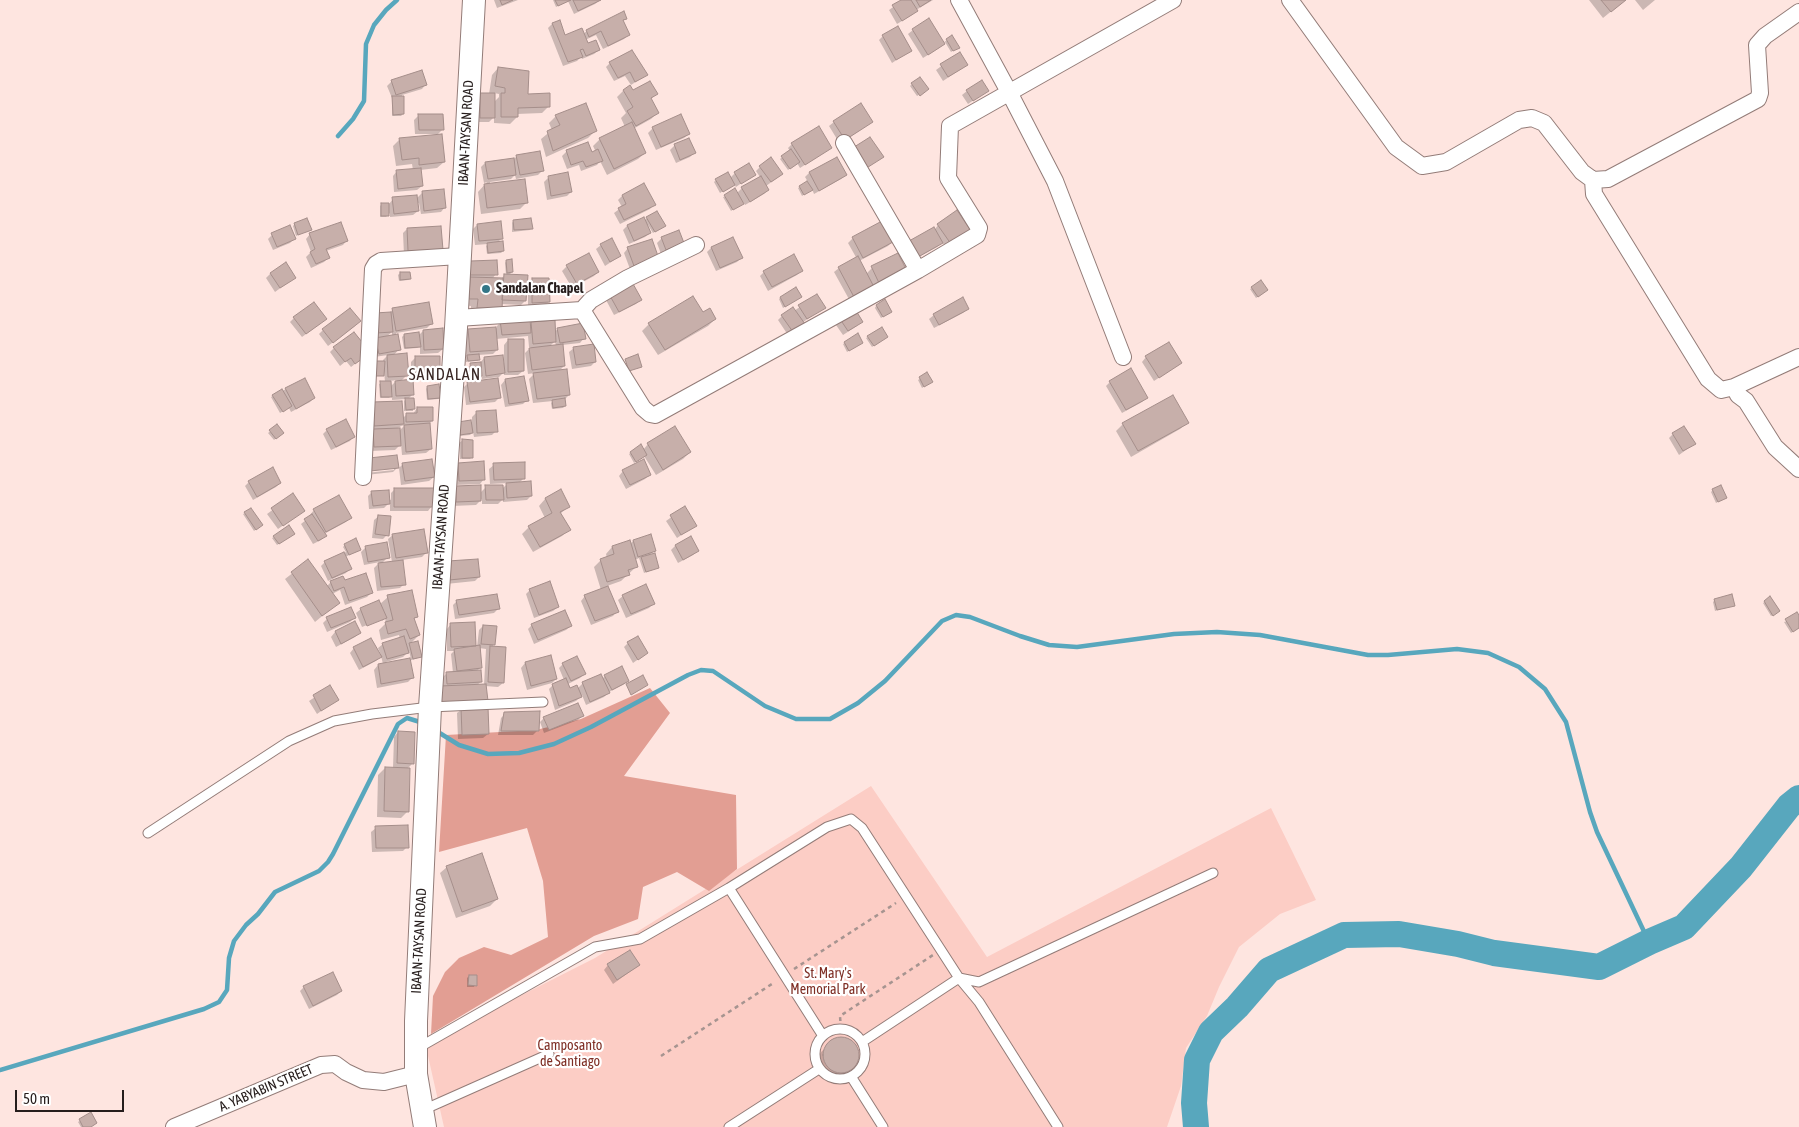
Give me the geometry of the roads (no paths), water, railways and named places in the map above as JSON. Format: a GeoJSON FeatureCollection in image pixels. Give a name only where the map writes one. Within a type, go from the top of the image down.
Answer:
{"type":"FeatureCollection","features":[{"type":"Feature","properties":{"kind":"main road","name":"IBAAN-TAYSAN ROAD"},"geometry":{"type":"LineString","coordinates":[[424,1119],[416,1074],[415,1050],[430,706],[457,318],[474,0]]}},
{"type":"Feature","properties":{"kind":"street"},"geometry":{"type":"LineString","coordinates":[[959,0],[1055,181],[1123,356]]}},
{"type":"Feature","properties":{"kind":"street"},"geometry":{"type":"LineString","coordinates":[[582,310],[644,408],[654,415],[918,270],[977,235],[980,231],[979,228],[948,178],[950,126],[1173,0]]}},
{"type":"Feature","properties":{"kind":"street"},"geometry":{"type":"LineString","coordinates":[[1290,0],[1396,147],[1422,166],[1446,162],[1520,120],[1532,118],[1544,123],[1582,172],[1593,180],[1608,179],[1758,99],[1760,93],[1758,45],[1764,36],[1799,12]]}},
{"type":"Feature","properties":{"kind":"street"},"geometry":{"type":"LineString","coordinates":[[844,143],[918,270]]}},
{"type":"Feature","properties":{"kind":"street"},"geometry":{"type":"LineString","coordinates":[[1593,180],[1594,194],[1708,379],[1721,390],[1799,357]]}},
{"type":"Feature","properties":{"kind":"street"},"geometry":{"type":"LineString","coordinates":[[457,318],[582,310],[591,300],[628,278],[696,245]]}},
{"type":"Feature","properties":{"kind":"street"},"geometry":{"type":"LineString","coordinates":[[363,477],[374,269],[376,264],[381,261],[459,256]]}},
{"type":"Feature","properties":{"kind":"street"},"geometry":{"type":"LineString","coordinates":[[1734,386],[1738,395],[1746,401],[1775,446],[1799,469]]}},
{"type":"Feature","properties":{"kind":"street","name":"A. YABYABIN STREET"},"geometry":{"type":"LineString","coordinates":[[174,1127],[321,1065],[334,1064],[364,1080],[384,1082],[416,1074]]}},
{"type":"Feature","properties":{"kind":"lane"},"geometry":{"type":"LineString","coordinates":[[148,833],[289,741],[334,721],[430,706],[543,702]]}},
{"type":"Feature","properties":{"kind":"lane"},"geometry":{"type":"LineString","coordinates":[[415,1050],[595,947],[640,939],[827,827],[851,819],[862,828],[940,951],[979,1002],[1058,1127]]}},
{"type":"Feature","properties":{"kind":"lane"},"geometry":{"type":"LineString","coordinates":[[862,1042],[959,978],[979,982],[1214,873]]}},
{"type":"Feature","properties":{"kind":"lane"},"geometry":{"type":"LineString","coordinates":[[728,888],[823,1036]]}},
{"type":"Feature","properties":{"kind":"lane"},"geometry":{"type":"LineString","coordinates":[[841,1029],[853,1032],[862,1042],[866,1055],[862,1068],[852,1078],[834,1079],[828,1077],[819,1069],[815,1058],[816,1045],[823,1036],[831,1031],[841,1029]]}},
{"type":"Feature","properties":{"kind":"lane"},"geometry":{"type":"LineString","coordinates":[[424,1119],[549,1054]]}},
{"type":"Feature","properties":{"kind":"lane"},"geometry":{"type":"LineString","coordinates":[[729,1127],[819,1069]]}},
{"type":"Feature","properties":{"kind":"lane"},"geometry":{"type":"LineString","coordinates":[[852,1078],[883,1127]]}},
{"type":"Feature","properties":{"kind":"waterway"},"geometry":{"type":"LineString","coordinates":[[338,136],[353,119],[364,101],[366,44],[374,25],[397,0]]}},
{"type":"Feature","properties":{"kind":"waterway"},"geometry":{"type":"LineString","coordinates":[[438,732],[459,745],[488,754],[519,753],[554,744],[701,670],[713,671],[765,706],[796,719],[830,719],[858,703],[885,681],[942,621],[956,615],[970,617],[1049,645],[1077,647],[1174,634],[1217,632],[1260,635],[1368,655],[1457,649],[1488,653],[1519,667],[1545,689],[1566,722],[1597,832],[1649,942]]}},
{"type":"Feature","properties":{"kind":"waterway"},"geometry":{"type":"LineString","coordinates":[[0,1070],[204,1009],[219,1002],[227,990],[229,958],[234,941],[275,892],[319,871],[328,862],[398,724],[407,718],[420,722]]}},
{"type":"Feature","properties":{"kind":"waterway"},"geometry":{"type":"LineString","coordinates":[[1196,1127],[1194,1103],[1197,1060],[1211,1032],[1237,1007],[1269,970],[1344,935],[1399,934],[1458,944],[1494,953],[1599,967],[1684,927],[1741,867],[1789,806],[1799,798]]}},
{"type":"Feature","properties":{"kind":"place","name":"Sandalan Chapel"},"geometry":{"type":"Point","coordinates":[486,289]}},
{"type":"Feature","properties":{"kind":"district","name":"SANDALAN"},"geometry":{"type":"Point","coordinates":[445,375]}},
{"type":"Feature","properties":{"kind":"park label","name":"St. Mary's Memorial Park"},"geometry":{"type":"Point","coordinates":[828,982]}},
{"type":"Feature","properties":{"kind":"park label","name":"Camposanto de Santiago"},"geometry":{"type":"Point","coordinates":[570,1054]}}]}
